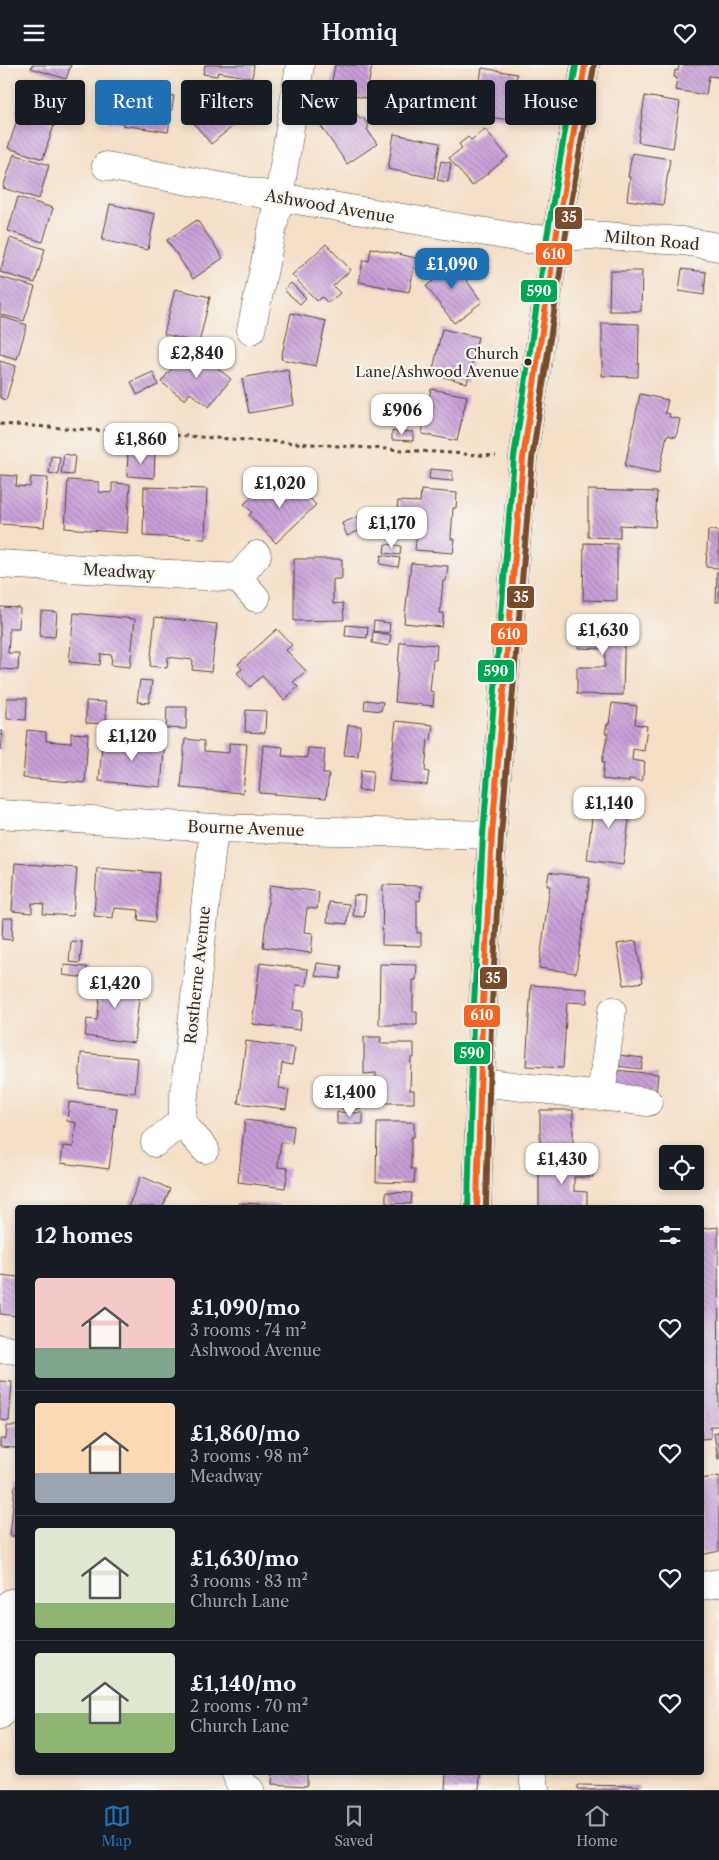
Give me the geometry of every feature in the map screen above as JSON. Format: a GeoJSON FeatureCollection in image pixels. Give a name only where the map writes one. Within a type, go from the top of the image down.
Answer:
{"type":"FeatureCollection","features":[{"type":"Feature","properties":{"kind":"street"},"geometry":{"type":"LineString","coordinates":[[251,330],[279,197],[300,65]]}},
{"type":"Feature","properties":{"kind":"street"},"geometry":{"type":"LineString","coordinates":[[477,1205],[480,1082],[492,835],[522,458],[585,65]]}},
{"type":"Feature","properties":{"kind":"street","name":"Ashwood Avenue"},"geometry":{"type":"LineString","coordinates":[[106,166],[527,239],[556,238]]}},
{"type":"Feature","properties":{"kind":"street","name":"Milton Road"},"geometry":{"type":"LineString","coordinates":[[556,238],[588,235],[684,241],[719,247]]}},
{"type":"Feature","properties":{"kind":"street"},"geometry":{"type":"LineString","coordinates":[[256,598],[238,578],[257,555]]}},
{"type":"Feature","properties":{"kind":"street","name":"Meadway"},"geometry":{"type":"LineString","coordinates":[[0,564],[238,578]]}},
{"type":"Feature","properties":{"kind":"street","name":"Bourne Avenue"},"geometry":{"type":"LineString","coordinates":[[0,815],[214,828],[492,835]]}},
{"type":"Feature","properties":{"kind":"street","name":"Rostherne Avenue"},"geometry":{"type":"LineString","coordinates":[[181,1122],[214,828]]}},
{"type":"Feature","properties":{"kind":"street"},"geometry":{"type":"LineString","coordinates":[[601,1096],[612,1011]]}},
{"type":"Feature","properties":{"kind":"street"},"geometry":{"type":"LineString","coordinates":[[480,1082],[648,1102]]}},
{"type":"Feature","properties":{"kind":"street"},"geometry":{"type":"LineString","coordinates":[[155,1143],[181,1122],[204,1149]]}},
{"type":"Feature","properties":{"kind":"street"},"geometry":{"type":"LineString","coordinates":[[0,1349],[15,1350]]}},
{"type":"Feature","properties":{"kind":"street"},"geometry":{"type":"LineString","coordinates":[[704,1586],[719,1583]]}},
{"type":"Feature","properties":{"kind":"street"},"geometry":{"type":"LineString","coordinates":[[0,1715],[10,1666],[7,1653],[9,1603]]}},
{"type":"Feature","properties":{"kind":"street"},"geometry":{"type":"LineString","coordinates":[[237,1775],[239,1782],[250,1790]]}},
{"type":"Feature","properties":{"kind":"street"},"geometry":{"type":"LineString","coordinates":[[533,1775],[535,1790]]}},
{"type":"Feature","properties":{"kind":"path"},"geometry":{"type":"LineString","coordinates":[[0,424],[522,458]]}},
{"type":"Feature","properties":{"kind":"building"},"geometry":{"type":"Polygon","coordinates":[[[32,65],[71,65],[66,79],[31,68],[32,65]]]}},
{"type":"Feature","properties":{"kind":"building"},"geometry":{"type":"Polygon","coordinates":[[[205,65],[254,65],[252,78],[218,72],[217,76],[203,74],[205,65]]]}},
{"type":"Feature","properties":{"kind":"building"},"geometry":{"type":"Polygon","coordinates":[[[335,65],[372,65],[369,80],[367,80],[366,98],[357,96],[357,80],[332,80],[335,65]]]}},
{"type":"Feature","properties":{"kind":"building"},"geometry":{"type":"Polygon","coordinates":[[[679,65],[719,65],[719,77],[709,76],[706,95],[675,90],[677,78],[674,77],[675,70],[678,71],[679,65]]]}},
{"type":"Feature","properties":{"kind":"building"},"geometry":{"type":"Polygon","coordinates":[[[482,68],[517,74],[516,80],[505,80],[505,119],[495,118],[495,80],[480,80],[482,68]]]}},
{"type":"Feature","properties":{"kind":"building"},"geometry":{"type":"Polygon","coordinates":[[[171,96],[174,96],[171,114],[171,96]]]}},
{"type":"Feature","properties":{"kind":"building"},"geometry":{"type":"Polygon","coordinates":[[[645,96],[680,102],[673,148],[638,142],[645,96]]]}},
{"type":"Feature","properties":{"kind":"building"},"geometry":{"type":"Polygon","coordinates":[[[357,114],[360,119],[363,117],[369,127],[367,129],[377,144],[347,164],[321,126],[357,125],[357,114]]]}},
{"type":"Feature","properties":{"kind":"building"},"geometry":{"type":"Polygon","coordinates":[[[15,125],[54,125],[43,159],[8,148],[15,125]]]}},
{"type":"Feature","properties":{"kind":"building"},"geometry":{"type":"Polygon","coordinates":[[[122,125],[169,125],[168,132],[122,125]]]}},
{"type":"Feature","properties":{"kind":"building"},"geometry":{"type":"Polygon","coordinates":[[[195,125],[235,125],[211,144],[195,125]]]}},
{"type":"Feature","properties":{"kind":"building"},"geometry":{"type":"Polygon","coordinates":[[[485,129],[508,157],[472,186],[449,158],[462,148],[459,144],[468,137],[471,140],[485,129]]]}},
{"type":"Feature","properties":{"kind":"building"},"geometry":{"type":"Polygon","coordinates":[[[394,134],[440,143],[434,178],[388,169],[394,134]]]}},
{"type":"Feature","properties":{"kind":"building"},"geometry":{"type":"Polygon","coordinates":[[[632,153],[670,159],[663,205],[627,200],[632,153]]]}},
{"type":"Feature","properties":{"kind":"building"},"geometry":{"type":"Polygon","coordinates":[[[14,154],[49,165],[39,199],[3,188],[14,154]]]}},
{"type":"Feature","properties":{"kind":"building"},"geometry":{"type":"Polygon","coordinates":[[[441,161],[451,163],[448,182],[437,180],[441,161]]]}},
{"type":"Feature","properties":{"kind":"building"},"geometry":{"type":"Polygon","coordinates":[[[18,197],[53,208],[43,242],[8,231],[18,197]]]}},
{"type":"Feature","properties":{"kind":"building"},"geometry":{"type":"Polygon","coordinates":[[[110,204],[155,214],[148,250],[102,240],[110,204]]]}},
{"type":"Feature","properties":{"kind":"building"},"geometry":{"type":"Polygon","coordinates":[[[197,220],[223,258],[193,279],[167,240],[197,220]]]}},
{"type":"Feature","properties":{"kind":"building"},"geometry":{"type":"Polygon","coordinates":[[[10,238],[45,249],[35,283],[0,272],[10,238]]]}},
{"type":"Feature","properties":{"kind":"building"},"geometry":{"type":"Polygon","coordinates":[[[326,244],[351,270],[333,286],[340,293],[328,303],[322,297],[317,301],[292,275],[326,244]]]}},
{"type":"Feature","properties":{"kind":"building"},"geometry":{"type":"Polygon","coordinates":[[[371,248],[416,258],[409,292],[359,282],[363,260],[369,261],[371,248]]]}},
{"type":"Feature","properties":{"kind":"building"},"geometry":{"type":"Polygon","coordinates":[[[441,258],[450,268],[455,264],[482,302],[454,323],[426,286],[433,281],[424,271],[441,258]]]}},
{"type":"Feature","properties":{"kind":"building"},"geometry":{"type":"Polygon","coordinates":[[[682,269],[706,272],[704,295],[679,291],[682,269]]]}},
{"type":"Feature","properties":{"kind":"building"},"geometry":{"type":"Polygon","coordinates":[[[610,271],[642,271],[641,311],[609,311],[610,271]]]}},
{"type":"Feature","properties":{"kind":"building"},"geometry":{"type":"Polygon","coordinates":[[[0,277],[35,287],[24,321],[0,314],[0,277]]]}},
{"type":"Feature","properties":{"kind":"building"},"geometry":{"type":"Polygon","coordinates":[[[291,283],[306,298],[300,304],[284,290],[291,283]]]}},
{"type":"Feature","properties":{"kind":"building"},"geometry":{"type":"Polygon","coordinates":[[[175,289],[210,297],[199,343],[164,334],[175,289]]]}},
{"type":"Feature","properties":{"kind":"building"},"geometry":{"type":"Polygon","coordinates":[[[291,313],[326,321],[316,366],[281,359],[291,313]]]}},
{"type":"Feature","properties":{"kind":"building"},"geometry":{"type":"Polygon","coordinates":[[[0,316],[27,325],[17,359],[0,354],[0,316]]]}},
{"type":"Feature","properties":{"kind":"building"},"geometry":{"type":"Polygon","coordinates":[[[602,323],[639,324],[638,377],[602,376],[602,323]]]}},
{"type":"Feature","properties":{"kind":"building"},"geometry":{"type":"Polygon","coordinates":[[[442,329],[478,337],[467,383],[432,374],[442,329]]]}},
{"type":"Feature","properties":{"kind":"building"},"geometry":{"type":"Polygon","coordinates":[[[194,350],[231,379],[209,407],[190,393],[185,400],[161,382],[175,364],[180,368],[194,350]]]}},
{"type":"Feature","properties":{"kind":"building"},"geometry":{"type":"Polygon","coordinates":[[[0,361],[16,366],[6,400],[0,398],[0,361]]]}},
{"type":"Feature","properties":{"kind":"building"},"geometry":{"type":"Polygon","coordinates":[[[288,369],[294,405],[249,413],[242,378],[288,369]]]}},
{"type":"Feature","properties":{"kind":"building"},"geometry":{"type":"Polygon","coordinates":[[[153,372],[158,385],[137,395],[131,382],[153,372]]]}},
{"type":"Feature","properties":{"kind":"building"},"geometry":{"type":"Polygon","coordinates":[[[431,389],[467,396],[457,441],[422,434],[431,389]]]}},
{"type":"Feature","properties":{"kind":"building"},"geometry":{"type":"Polygon","coordinates":[[[640,394],[668,400],[665,413],[670,414],[669,417],[680,419],[676,437],[667,435],[659,473],[625,466],[640,394]]]}},
{"type":"Feature","properties":{"kind":"building"},"geometry":{"type":"Polygon","coordinates":[[[392,431],[413,432],[413,441],[392,440],[392,431]]]}},
{"type":"Feature","properties":{"kind":"building"},"geometry":{"type":"Polygon","coordinates":[[[128,451],[155,453],[154,478],[127,476],[128,451]]]}},
{"type":"Feature","properties":{"kind":"building"},"geometry":{"type":"Polygon","coordinates":[[[64,454],[75,456],[73,475],[61,474],[64,454]]]}},
{"type":"Feature","properties":{"kind":"building"},"geometry":{"type":"Polygon","coordinates":[[[51,456],[60,457],[58,475],[49,473],[51,456]]]}},
{"type":"Feature","properties":{"kind":"building"},"geometry":{"type":"Polygon","coordinates":[[[430,469],[453,471],[452,481],[429,479],[430,469]]]}},
{"type":"Feature","properties":{"kind":"building"},"geometry":{"type":"Polygon","coordinates":[[[0,475],[17,476],[16,486],[30,487],[31,477],[48,478],[44,527],[0,524],[0,475]]]}},
{"type":"Feature","properties":{"kind":"building"},"geometry":{"type":"Polygon","coordinates":[[[289,477],[316,505],[276,543],[249,515],[252,512],[244,504],[261,488],[269,496],[289,477]]]}},
{"type":"Feature","properties":{"kind":"building"},"geometry":{"type":"Polygon","coordinates":[[[68,480],[99,482],[99,492],[112,493],[112,483],[130,484],[127,533],[65,528],[68,480]]]}},
{"type":"Feature","properties":{"kind":"building"},"geometry":{"type":"Polygon","coordinates":[[[144,487],[207,489],[205,539],[143,536],[144,487]]]}},
{"type":"Feature","properties":{"kind":"building"},"geometry":{"type":"Polygon","coordinates":[[[421,490],[457,493],[456,508],[453,508],[451,539],[455,539],[453,553],[415,550],[418,520],[396,519],[398,501],[420,502],[421,490]]]}},
{"type":"Feature","properties":{"kind":"building"},"geometry":{"type":"Polygon","coordinates":[[[588,490],[657,492],[655,527],[620,525],[620,538],[588,537],[588,490]]]}},
{"type":"Feature","properties":{"kind":"building"},"geometry":{"type":"Polygon","coordinates":[[[360,516],[365,528],[347,536],[342,523],[360,516]]]}},
{"type":"Feature","properties":{"kind":"building"},"geometry":{"type":"Polygon","coordinates":[[[708,530],[719,531],[719,568],[706,567],[708,530]]]}},
{"type":"Feature","properties":{"kind":"building"},"geometry":{"type":"Polygon","coordinates":[[[584,543],[617,544],[617,601],[583,600],[584,543]]]}},
{"type":"Feature","properties":{"kind":"building"},"geometry":{"type":"Polygon","coordinates":[[[385,544],[401,546],[400,555],[384,553],[385,544]]]}},
{"type":"Feature","properties":{"kind":"building"},"geometry":{"type":"Polygon","coordinates":[[[381,555],[400,558],[398,567],[380,564],[381,555]]]}},
{"type":"Feature","properties":{"kind":"building"},"geometry":{"type":"Polygon","coordinates":[[[294,559],[342,559],[342,579],[333,579],[333,604],[343,603],[344,620],[294,621],[294,559]]]}},
{"type":"Feature","properties":{"kind":"building"},"geometry":{"type":"Polygon","coordinates":[[[411,563],[448,566],[446,581],[443,581],[440,613],[444,613],[442,627],[404,623],[411,563]]]}},
{"type":"Feature","properties":{"kind":"building"},"geometry":{"type":"Polygon","coordinates":[[[717,572],[719,572],[719,602],[716,602],[717,572]]]}},
{"type":"Feature","properties":{"kind":"building"},"geometry":{"type":"Polygon","coordinates":[[[0,607],[20,608],[19,628],[9,628],[8,653],[19,653],[18,670],[0,669],[0,607]]]}},
{"type":"Feature","properties":{"kind":"building"},"geometry":{"type":"Polygon","coordinates":[[[41,611],[57,612],[55,637],[40,636],[41,611]]]}},
{"type":"Feature","properties":{"kind":"building"},"geometry":{"type":"Polygon","coordinates":[[[74,613],[135,619],[130,667],[111,665],[112,655],[101,654],[100,665],[69,662],[74,613]]]}},
{"type":"Feature","properties":{"kind":"building"},"geometry":{"type":"Polygon","coordinates":[[[580,616],[625,618],[623,695],[577,694],[577,667],[605,667],[605,649],[578,648],[580,616]]]}},
{"type":"Feature","properties":{"kind":"building"},"geometry":{"type":"Polygon","coordinates":[[[155,617],[217,624],[211,672],[192,670],[193,660],[168,657],[167,668],[150,666],[155,617]]]}},
{"type":"Feature","properties":{"kind":"building"},"geometry":{"type":"Polygon","coordinates":[[[374,621],[390,623],[389,633],[373,631],[374,621]]]}},
{"type":"Feature","properties":{"kind":"building"},"geometry":{"type":"Polygon","coordinates":[[[346,625],[368,627],[367,638],[345,636],[346,625]]]}},
{"type":"Feature","properties":{"kind":"building"},"geometry":{"type":"Polygon","coordinates":[[[277,629],[292,645],[286,650],[306,671],[293,682],[298,687],[284,700],[262,676],[250,687],[237,673],[242,669],[238,664],[277,629]]]}},
{"type":"Feature","properties":{"kind":"building"},"geometry":{"type":"Polygon","coordinates":[[[373,632],[391,635],[389,646],[372,643],[373,632]]]}},
{"type":"Feature","properties":{"kind":"building"},"geometry":{"type":"Polygon","coordinates":[[[400,642],[437,645],[436,660],[433,660],[430,691],[434,692],[433,706],[395,702],[400,642]]]}},
{"type":"Feature","properties":{"kind":"building"},"geometry":{"type":"Polygon","coordinates":[[[140,680],[152,681],[149,703],[137,702],[140,680]]]}},
{"type":"Feature","properties":{"kind":"building"},"geometry":{"type":"Polygon","coordinates":[[[7,698],[27,698],[26,720],[7,719],[7,698]]]}},
{"type":"Feature","properties":{"kind":"building"},"geometry":{"type":"Polygon","coordinates":[[[365,700],[383,702],[381,711],[364,709],[365,700]]]}},
{"type":"Feature","properties":{"kind":"building"},"geometry":{"type":"Polygon","coordinates":[[[86,701],[106,702],[106,724],[86,723],[86,701]]]}},
{"type":"Feature","properties":{"kind":"building"},"geometry":{"type":"Polygon","coordinates":[[[612,703],[637,706],[635,724],[647,726],[644,751],[633,749],[632,760],[645,762],[642,781],[629,779],[629,782],[602,779],[604,762],[602,762],[608,733],[605,733],[607,724],[609,724],[612,703]]]}},
{"type":"Feature","properties":{"kind":"building"},"geometry":{"type":"Polygon","coordinates":[[[167,707],[187,707],[186,729],[166,728],[167,707]]]}},
{"type":"Feature","properties":{"kind":"building"},"geometry":{"type":"Polygon","coordinates":[[[246,710],[266,711],[265,733],[245,732],[246,710]]]}},
{"type":"Feature","properties":{"kind":"building"},"geometry":{"type":"Polygon","coordinates":[[[396,721],[433,725],[431,740],[428,739],[425,771],[429,772],[427,785],[389,781],[396,721]]]}},
{"type":"Feature","properties":{"kind":"building"},"geometry":{"type":"Polygon","coordinates":[[[348,725],[361,726],[358,756],[344,755],[348,725]]]}},
{"type":"Feature","properties":{"kind":"building"},"geometry":{"type":"Polygon","coordinates":[[[27,730],[46,732],[46,741],[71,743],[71,733],[88,734],[85,783],[23,778],[27,730]]]}},
{"type":"Feature","properties":{"kind":"building"},"geometry":{"type":"Polygon","coordinates":[[[0,731],[3,731],[1,751],[0,750],[0,731]]]}},
{"type":"Feature","properties":{"kind":"building"},"geometry":{"type":"Polygon","coordinates":[[[103,733],[123,735],[122,745],[133,746],[147,747],[147,736],[165,738],[161,787],[99,781],[103,733]]]}},
{"type":"Feature","properties":{"kind":"building"},"geometry":{"type":"Polygon","coordinates":[[[185,739],[204,741],[204,751],[229,753],[229,743],[247,744],[243,793],[181,788],[185,739]]]}},
{"type":"Feature","properties":{"kind":"building"},"geometry":{"type":"Polygon","coordinates":[[[263,745],[283,747],[282,756],[307,758],[308,748],[325,749],[323,774],[329,774],[326,798],[259,793],[263,745]]]}},
{"type":"Feature","properties":{"kind":"building"},"geometry":{"type":"Polygon","coordinates":[[[361,770],[373,771],[371,791],[358,790],[361,770]]]}},
{"type":"Feature","properties":{"kind":"building"},"geometry":{"type":"Polygon","coordinates":[[[597,793],[622,796],[621,804],[631,805],[623,865],[587,860],[592,801],[596,802],[597,793]]]}},
{"type":"Feature","properties":{"kind":"building"},"geometry":{"type":"Polygon","coordinates":[[[15,863],[77,868],[73,916],[43,914],[44,904],[32,903],[32,913],[12,911],[15,863]]]}},
{"type":"Feature","properties":{"kind":"building"},"geometry":{"type":"Polygon","coordinates":[[[97,868],[159,873],[155,922],[138,920],[139,910],[114,908],[113,918],[94,916],[97,868]]]}},
{"type":"Feature","properties":{"kind":"building"},"geometry":{"type":"Polygon","coordinates":[[[549,872],[590,878],[576,973],[539,968],[550,886],[547,886],[549,872]]]}},
{"type":"Feature","properties":{"kind":"building"},"geometry":{"type":"Polygon","coordinates":[[[270,885],[319,892],[317,909],[307,908],[304,932],[313,933],[311,953],[263,947],[270,885]]]}},
{"type":"Feature","properties":{"kind":"building"},"geometry":{"type":"Polygon","coordinates":[[[383,885],[421,886],[420,901],[417,900],[417,933],[421,933],[421,946],[382,945],[383,885]]]}},
{"type":"Feature","properties":{"kind":"building"},"geometry":{"type":"Polygon","coordinates":[[[354,895],[366,896],[364,917],[353,916],[354,895]]]}},
{"type":"Feature","properties":{"kind":"building"},"geometry":{"type":"Polygon","coordinates":[[[329,902],[349,904],[347,924],[327,922],[329,902]]]}},
{"type":"Feature","properties":{"kind":"building"},"geometry":{"type":"Polygon","coordinates":[[[3,918],[13,918],[12,940],[2,939],[3,918]]]}},
{"type":"Feature","properties":{"kind":"building"},"geometry":{"type":"Polygon","coordinates":[[[71,941],[82,942],[80,963],[69,962],[71,941]]]}},
{"type":"Feature","properties":{"kind":"building"},"geometry":{"type":"Polygon","coordinates":[[[636,941],[643,982],[624,985],[617,944],[636,941]]]}},
{"type":"Feature","properties":{"kind":"building"},"geometry":{"type":"Polygon","coordinates":[[[260,963],[308,969],[306,986],[296,985],[293,1010],[302,1011],[300,1030],[252,1024],[260,963]]]}},
{"type":"Feature","properties":{"kind":"building"},"geometry":{"type":"Polygon","coordinates":[[[317,963],[342,966],[340,979],[315,976],[317,963]]]}},
{"type":"Feature","properties":{"kind":"building"},"geometry":{"type":"Polygon","coordinates":[[[380,964],[417,965],[416,980],[413,980],[413,1012],[417,1012],[417,1025],[379,1025],[380,964]]]}},
{"type":"Feature","properties":{"kind":"building"},"geometry":{"type":"Polygon","coordinates":[[[64,965],[87,967],[86,978],[63,975],[64,965]]]}},
{"type":"Feature","properties":{"kind":"building"},"geometry":{"type":"Polygon","coordinates":[[[93,975],[141,981],[134,1043],[85,1036],[87,1019],[97,1020],[100,996],[91,995],[93,975]]]}},
{"type":"Feature","properties":{"kind":"building"},"geometry":{"type":"Polygon","coordinates":[[[531,985],[587,989],[587,1003],[567,1002],[563,1068],[526,1066],[531,985]]]}},
{"type":"Feature","properties":{"kind":"building"},"geometry":{"type":"Polygon","coordinates":[[[364,1037],[381,1037],[380,1043],[414,1043],[414,1058],[411,1058],[410,1090],[414,1090],[414,1103],[376,1103],[376,1073],[364,1074],[364,1037]]]}},
{"type":"Feature","properties":{"kind":"building"},"geometry":{"type":"Polygon","coordinates":[[[246,1041],[295,1048],[292,1065],[282,1063],[279,1088],[289,1090],[286,1109],[238,1103],[246,1041]]]}},
{"type":"Feature","properties":{"kind":"building"},"geometry":{"type":"Polygon","coordinates":[[[81,1053],[138,1058],[135,1093],[79,1088],[81,1053]]]}},
{"type":"Feature","properties":{"kind":"building"},"geometry":{"type":"Polygon","coordinates":[[[619,1055],[643,1058],[641,1069],[617,1066],[619,1055]]]}},
{"type":"Feature","properties":{"kind":"building"},"geometry":{"type":"Polygon","coordinates":[[[613,1070],[658,1074],[656,1094],[611,1090],[613,1070]]]}},
{"type":"Feature","properties":{"kind":"building"},"geometry":{"type":"Polygon","coordinates":[[[343,1101],[361,1101],[361,1109],[342,1109],[343,1101]]]}},
{"type":"Feature","properties":{"kind":"building"},"geometry":{"type":"Polygon","coordinates":[[[69,1102],[117,1108],[109,1169],[61,1163],[63,1146],[73,1147],[76,1123],[67,1121],[69,1102]]]}},
{"type":"Feature","properties":{"kind":"building"},"geometry":{"type":"Polygon","coordinates":[[[540,1110],[573,1110],[573,1153],[540,1154],[540,1110]]]}},
{"type":"Feature","properties":{"kind":"building"},"geometry":{"type":"Polygon","coordinates":[[[337,1112],[363,1113],[363,1124],[337,1124],[337,1112]]]}},
{"type":"Feature","properties":{"kind":"building"},"geometry":{"type":"Polygon","coordinates":[[[245,1120],[294,1126],[292,1144],[281,1142],[279,1155],[278,1167],[288,1168],[285,1188],[238,1182],[245,1120]]]}},
{"type":"Feature","properties":{"kind":"building"},"geometry":{"type":"Polygon","coordinates":[[[377,1122],[414,1122],[414,1137],[411,1137],[411,1169],[415,1169],[414,1183],[376,1182],[377,1122]]]}},
{"type":"Feature","properties":{"kind":"building"},"geometry":{"type":"Polygon","coordinates":[[[539,1164],[593,1164],[593,1177],[574,1177],[574,1191],[587,1192],[587,1205],[539,1205],[539,1164]]]}},
{"type":"Feature","properties":{"kind":"building"},"geometry":{"type":"Polygon","coordinates":[[[141,1176],[170,1189],[164,1205],[129,1205],[141,1176]]]}},
{"type":"Feature","properties":{"kind":"building"},"geometry":{"type":"Polygon","coordinates":[[[386,1192],[412,1193],[411,1204],[386,1203],[386,1192]]]}},
{"type":"Feature","properties":{"kind":"building"},"geometry":{"type":"Polygon","coordinates":[[[239,1203],[280,1205],[238,1205],[239,1203]]]}},
{"type":"Feature","properties":{"kind":"building"},"geometry":{"type":"Polygon","coordinates":[[[718,1227],[719,1426],[710,1426],[711,1438],[704,1439],[704,1229],[718,1227]]]}},
{"type":"Feature","properties":{"kind":"building"},"geometry":{"type":"Polygon","coordinates":[[[0,1275],[15,1277],[15,1316],[0,1314],[0,1275]]]}},
{"type":"Feature","properties":{"kind":"building"},"geometry":{"type":"Polygon","coordinates":[[[0,1381],[12,1382],[9,1421],[0,1420],[0,1381]]]}},
{"type":"Feature","properties":{"kind":"building"},"geometry":{"type":"Polygon","coordinates":[[[7,1426],[15,1426],[15,1448],[0,1447],[0,1439],[6,1439],[7,1426]]]}},
{"type":"Feature","properties":{"kind":"building"},"geometry":{"type":"Polygon","coordinates":[[[719,1432],[719,1459],[718,1459],[714,1433],[719,1432]]]}},
{"type":"Feature","properties":{"kind":"building"},"geometry":{"type":"Polygon","coordinates":[[[719,1476],[719,1551],[704,1554],[704,1478],[719,1476]]]}},
{"type":"Feature","properties":{"kind":"building"},"geometry":{"type":"Polygon","coordinates":[[[15,1486],[15,1536],[10,1536],[15,1486]]]}},
{"type":"Feature","properties":{"kind":"building"},"geometry":{"type":"Polygon","coordinates":[[[273,1775],[307,1775],[307,1786],[272,1784],[273,1775]]]}},
{"type":"Feature","properties":{"kind":"building"},"geometry":{"type":"Polygon","coordinates":[[[446,1775],[480,1775],[479,1790],[445,1790],[446,1775]]]}},
{"type":"Feature","properties":{"kind":"building"},"geometry":{"type":"Polygon","coordinates":[[[578,1785],[639,1786],[639,1790],[578,1790],[578,1785]]]}},
{"type":"Feature","properties":{"kind":"transit line","name":"590"},"geometry":{"type":"LineString","coordinates":[[468,1205],[473,1022],[483,835],[514,457],[547,237],[576,65]]}},
{"type":"Feature","properties":{"kind":"transit line","name":"610"},"geometry":{"type":"LineString","coordinates":[[477,1205],[482,1022],[492,835],[523,458],[556,238],[585,65]]}},
{"type":"Feature","properties":{"kind":"transit line","name":"35"},"geometry":{"type":"LineString","coordinates":[[486,1205],[491,1022],[501,836],[532,459],[565,239],[594,66]]}},
{"type":"Feature","properties":{"kind":"place","name":"Church Lane/Ashwood Avenue"},"geometry":{"type":"Point","coordinates":[528,362]}}]}
